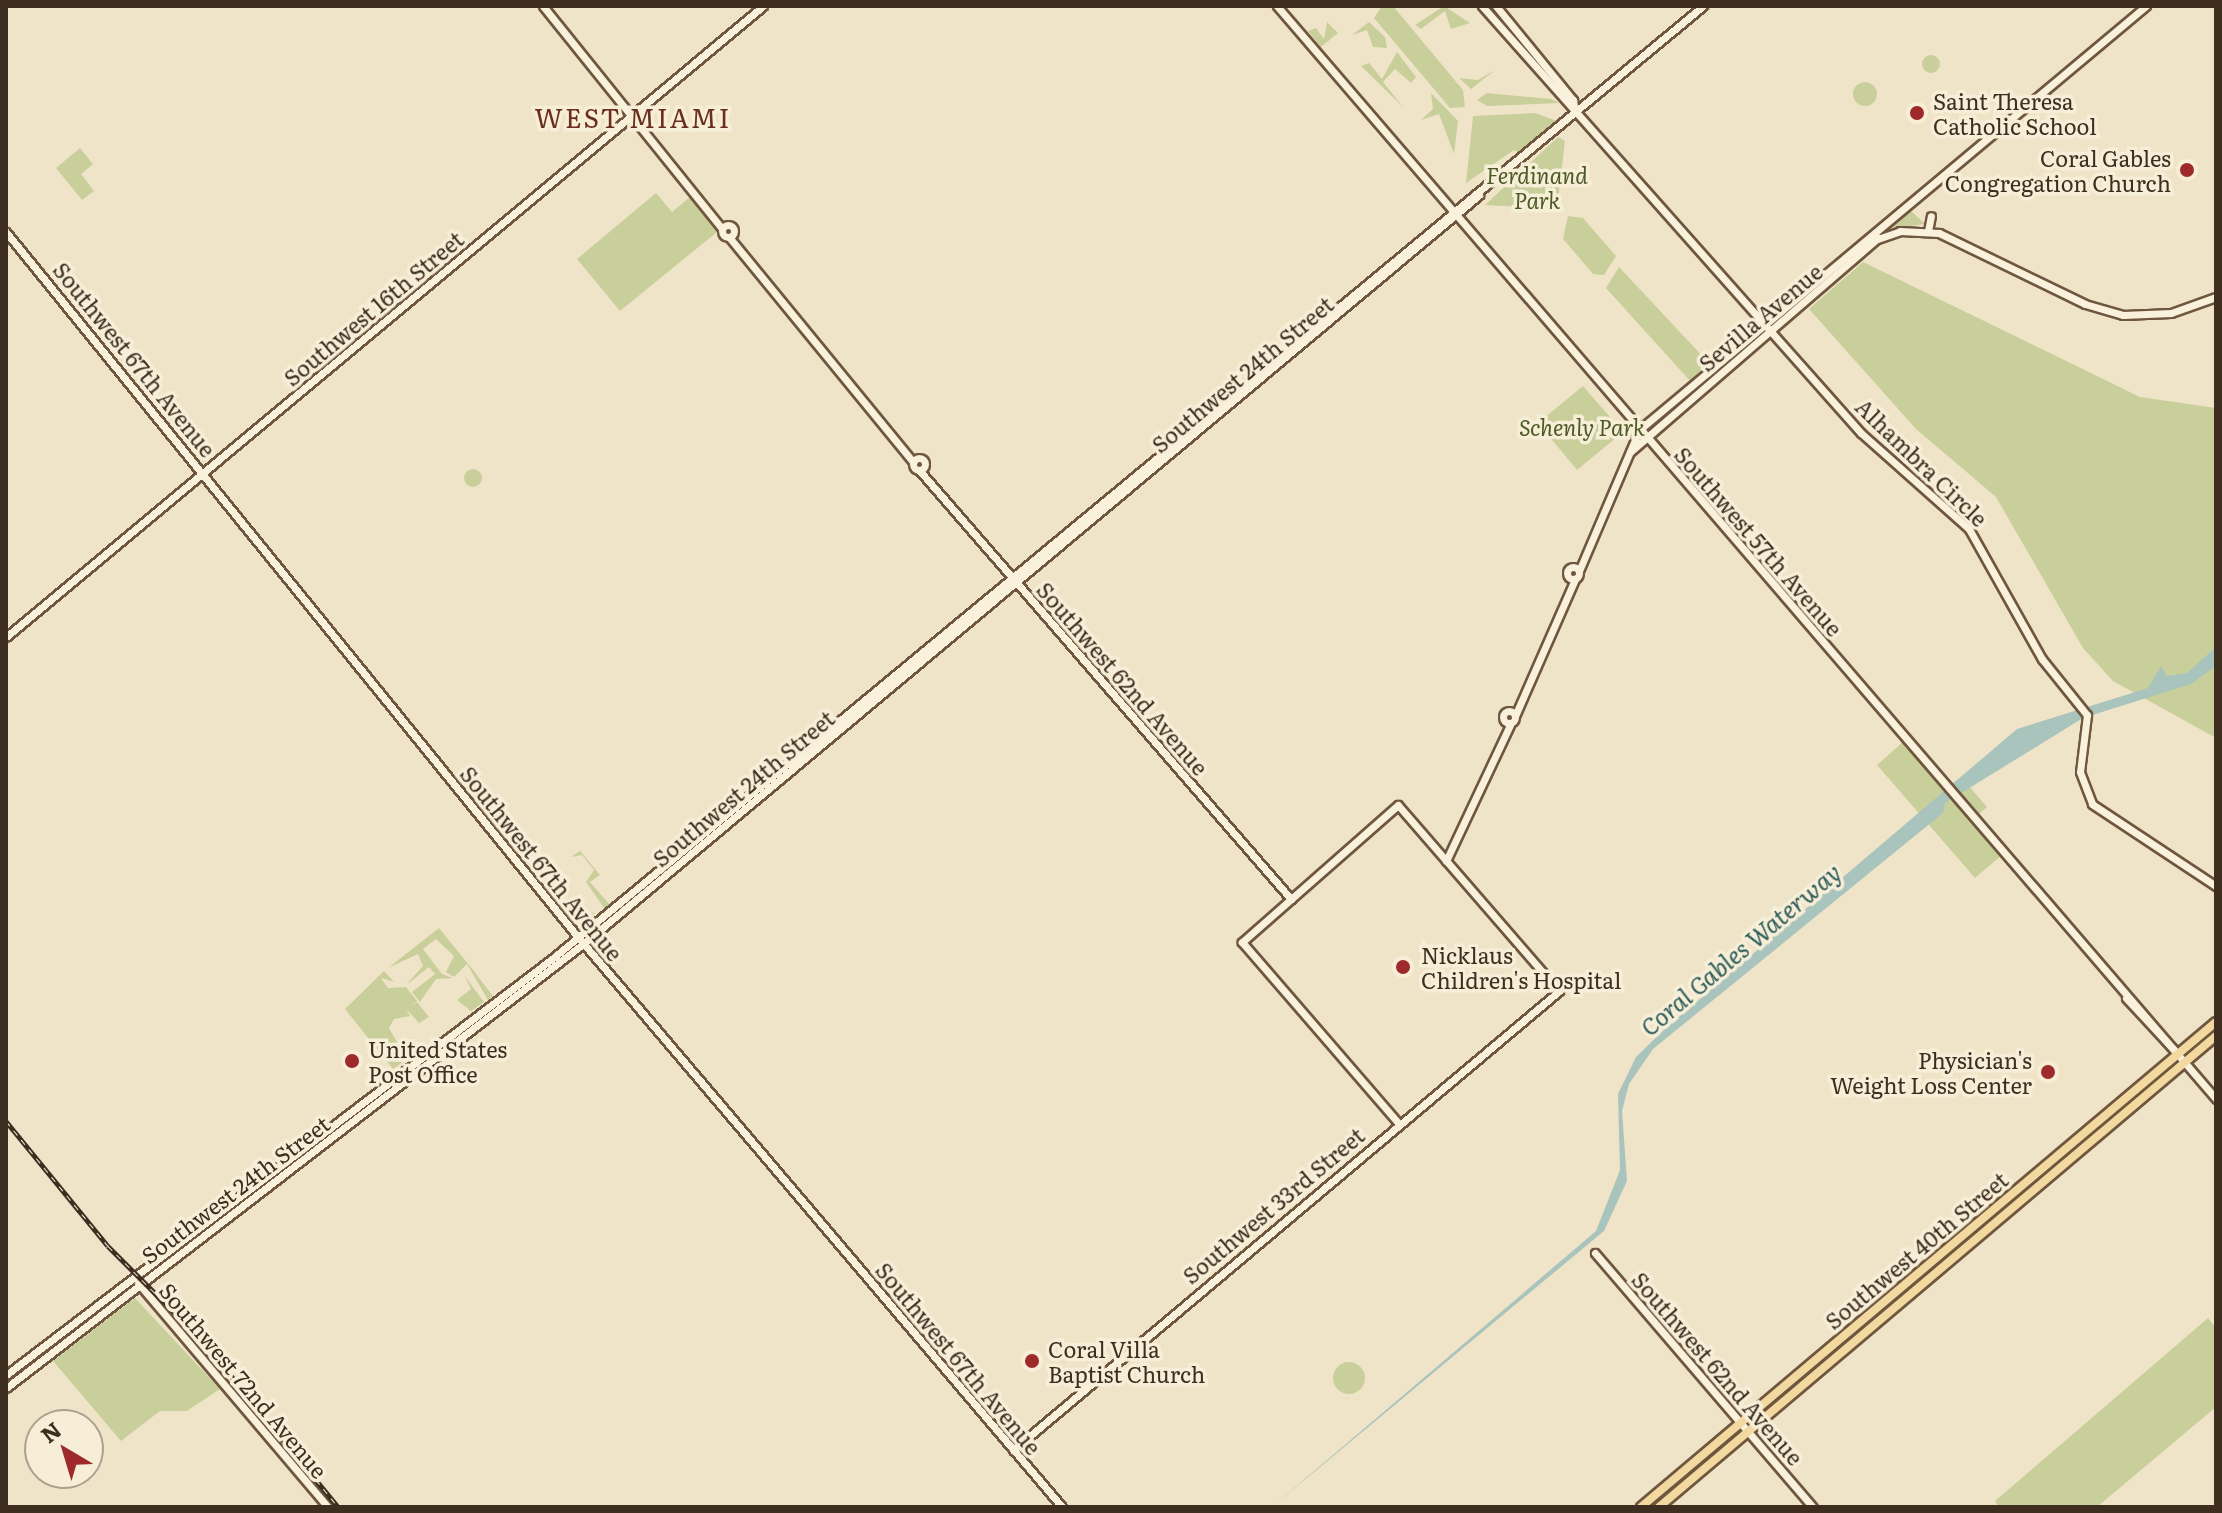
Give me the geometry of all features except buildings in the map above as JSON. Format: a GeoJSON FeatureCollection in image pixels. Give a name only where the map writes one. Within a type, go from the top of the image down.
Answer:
{"type":"FeatureCollection","features":[{"type":"Feature","properties":{"kind":"main road","name":"Southwest 40th Street"},"geometry":{"type":"LineString","coordinates":[[1659,1507],[2095,1136],[2216,1022]]}},
{"type":"Feature","properties":{"kind":"main road","name":"Southwest 40th Street"},"geometry":{"type":"LineString","coordinates":[[1641,1507],[2096,1120],[2180,1057],[2216,1036]]}},
{"type":"Feature","properties":{"kind":"main road"},"geometry":{"type":"LineString","coordinates":[[2095,1136],[2096,1120]]}},
{"type":"Feature","properties":{"kind":"main road"},"geometry":{"type":"LineString","coordinates":[[1957,1253],[1959,1237]]}},
{"type":"Feature","properties":{"kind":"main road"},"geometry":{"type":"LineString","coordinates":[[1879,1320],[1887,1298]]}},
{"type":"Feature","properties":{"kind":"main road"},"geometry":{"type":"LineString","coordinates":[[1858,1337],[1871,1311]]}},
{"type":"Feature","properties":{"kind":"main road"},"geometry":{"type":"LineString","coordinates":[[1683,1486],[1686,1469]]}},
{"type":"Feature","properties":{"kind":"street"},"geometry":{"type":"LineString","coordinates":[[543,6],[632,115]]}},
{"type":"Feature","properties":{"kind":"street","name":"Southwest 16th Street"},"geometry":{"type":"LineString","coordinates":[[6,637],[763,6]]}},
{"type":"Feature","properties":{"kind":"street","name":"Southwest 57th Avenue"},"geometry":{"type":"LineString","coordinates":[[1277,6],[1453,216],[2216,1099]]}},
{"type":"Feature","properties":{"kind":"street","name":"Alhambra Circle"},"geometry":{"type":"LineString","coordinates":[[1482,6],[1575,113],[1586,116],[1861,433],[1969,529],[2048,668],[2088,718],[2080,772],[2092,804],[2216,886]]}},
{"type":"Feature","properties":{"kind":"street","name":"Alhambra Circle"},"geometry":{"type":"LineString","coordinates":[[1496,6],[1573,100],[1575,113]]}},
{"type":"Feature","properties":{"kind":"street","name":"Southwest 24th Street"},"geometry":{"type":"LineString","coordinates":[[6,1388],[580,940],[1703,6]]}},
{"type":"Feature","properties":{"kind":"street","name":"Sevilla Avenue"},"geometry":{"type":"LineString","coordinates":[[1628,454],[1860,246],[2146,6]]}},
{"type":"Feature","properties":{"kind":"street","name":"Southwest 62nd Avenue"},"geometry":{"type":"LineString","coordinates":[[632,115],[1015,580],[1291,899]]}},
{"type":"Feature","properties":{"kind":"street"},"geometry":{"type":"LineString","coordinates":[[1928,231],[1931,216]]}},
{"type":"Feature","properties":{"kind":"street","name":"Sevilla Avenue"},"geometry":{"type":"LineString","coordinates":[[1639,430],[1868,250],[1892,219]]}},
{"type":"Feature","properties":{"kind":"street"},"geometry":{"type":"LineString","coordinates":[[1868,250],[1911,231]]}},
{"type":"Feature","properties":{"kind":"street"},"geometry":{"type":"LineString","coordinates":[[1860,246],[1878,238],[1928,231],[2109,312],[2165,314],[2216,297]]}},
{"type":"Feature","properties":{"kind":"street","name":"Southwest 67th Avenue"},"geometry":{"type":"LineString","coordinates":[[6,232],[204,472],[580,940],[1062,1507]]}},
{"type":"Feature","properties":{"kind":"street"},"geometry":{"type":"LineString","coordinates":[[1399,1124],[1242,942],[1398,805],[1446,861],[1639,430]]}},
{"type":"Feature","properties":{"kind":"street","name":"Southwest 33rd Street"},"geometry":{"type":"LineString","coordinates":[[1013,1450],[1559,991],[1446,861]]}},
{"type":"Feature","properties":{"kind":"street","name":"Southwest 24th Street"},"geometry":{"type":"LineString","coordinates":[[6,1375],[132,1277],[525,984]]}},
{"type":"Feature","properties":{"kind":"street","name":"Southwest 62nd Avenue"},"geometry":{"type":"LineString","coordinates":[[1595,1253],[1813,1507]]}},
{"type":"Feature","properties":{"kind":"street","name":"Southwest 72nd Avenue"},"geometry":{"type":"LineString","coordinates":[[132,1277],[328,1507]]}},
{"type":"Feature","properties":{"kind":"street"},"geometry":{"type":"LineString","coordinates":[[96,1305],[101,1313]]}},
{"type":"Feature","properties":{"kind":"green space"},"geometry":{"type":"Polygon","coordinates":[[[1382,6],[1393,6],[1463,90],[1465,107],[1450,108],[1374,18],[1382,6]]]}},
{"type":"Feature","properties":{"kind":"green space"},"geometry":{"type":"Polygon","coordinates":[[[1444,6],[1470,23],[1451,29],[1445,11],[1421,29],[1415,25],[1444,6]]]}},
{"type":"Feature","properties":{"kind":"green space"},"geometry":{"type":"Polygon","coordinates":[[[1327,22],[1338,33],[1321,47],[1308,31],[1316,28],[1324,39],[1327,22]]]}},
{"type":"Feature","properties":{"kind":"green space"},"geometry":{"type":"Polygon","coordinates":[[[1369,22],[1385,37],[1387,48],[1373,47],[1367,30],[1352,35],[1369,22]]]}},
{"type":"Feature","properties":{"kind":"green space"},"geometry":{"type":"Polygon","coordinates":[[[1397,52],[1416,77],[1411,83],[1395,69],[1383,82],[1403,107],[1361,66],[1369,63],[1382,79],[1397,52]]]}},
{"type":"Feature","properties":{"kind":"green space"},"geometry":{"type":"Polygon","coordinates":[[[1927,55],[1935,55],[1940,64],[1938,71],[1927,73],[1922,68],[1922,60],[1927,55]]]}},
{"type":"Feature","properties":{"kind":"green space"},"geometry":{"type":"Polygon","coordinates":[[[1495,70],[1471,89],[1459,78],[1478,80],[1495,70]]]}},
{"type":"Feature","properties":{"kind":"green space"},"geometry":{"type":"Polygon","coordinates":[[[1865,82],[1874,85],[1877,94],[1874,103],[1865,106],[1856,103],[1853,94],[1856,85],[1865,82]]]}},
{"type":"Feature","properties":{"kind":"green space"},"geometry":{"type":"Polygon","coordinates":[[[1431,93],[1458,121],[1454,154],[1439,114],[1421,120],[1433,109],[1431,93]]]}},
{"type":"Feature","properties":{"kind":"green space"},"geometry":{"type":"Polygon","coordinates":[[[1487,93],[1551,99],[1559,103],[1487,106],[1477,100],[1487,93]]]}},
{"type":"Feature","properties":{"kind":"green space","name":"Ferdinand Park"},"geometry":{"type":"Polygon","coordinates":[[[1535,113],[1557,121],[1520,153],[1514,150],[1466,183],[1473,116],[1535,113]]]}},
{"type":"Feature","properties":{"kind":"green space","name":"Ferdinand Park"},"geometry":{"type":"Polygon","coordinates":[[[1558,137],[1565,141],[1557,209],[1485,205],[1558,137]]]}},
{"type":"Feature","properties":{"kind":"green space"},"geometry":{"type":"Polygon","coordinates":[[[80,148],[93,164],[81,174],[94,191],[82,200],[56,168],[80,148]]]}},
{"type":"Feature","properties":{"kind":"green space"},"geometry":{"type":"Polygon","coordinates":[[[656,193],[672,212],[690,197],[717,232],[620,311],[577,259],[656,193]]]}},
{"type":"Feature","properties":{"kind":"green space"},"geometry":{"type":"Polygon","coordinates":[[[1911,211],[1925,224],[1893,228],[1893,227],[1911,211]]]}},
{"type":"Feature","properties":{"kind":"green space"},"geometry":{"type":"Polygon","coordinates":[[[1568,216],[1583,218],[1616,256],[1604,275],[1593,274],[1563,239],[1568,216]]]}},
{"type":"Feature","properties":{"kind":"green space"},"geometry":{"type":"Polygon","coordinates":[[[1863,262],[2140,397],[2216,408],[2216,738],[2113,681],[2083,648],[1996,497],[1916,429],[1809,309],[1863,262]]]}},
{"type":"Feature","properties":{"kind":"green space"},"geometry":{"type":"Polygon","coordinates":[[[1619,267],[1708,362],[1691,382],[1606,288],[1619,267]]]}},
{"type":"Feature","properties":{"kind":"green space","name":"Schenly Park"},"geometry":{"type":"Polygon","coordinates":[[[1583,386],[1623,432],[1577,470],[1538,423],[1583,386]]]}},
{"type":"Feature","properties":{"kind":"green space"},"geometry":{"type":"Polygon","coordinates":[[[473,469],[482,478],[473,487],[464,478],[473,469]]]}},
{"type":"Feature","properties":{"kind":"green space"},"geometry":{"type":"Polygon","coordinates":[[[1903,742],[1944,790],[1961,777],[1987,807],[1972,820],[2002,855],[1975,878],[1877,765],[1903,742]]]}},
{"type":"Feature","properties":{"kind":"green space"},"geometry":{"type":"Polygon","coordinates":[[[580,851],[600,875],[590,882],[610,905],[605,909],[586,882],[594,870],[582,855],[571,857],[580,851]]]}},
{"type":"Feature","properties":{"kind":"green space"},"geometry":{"type":"Polygon","coordinates":[[[561,867],[546,881],[576,918],[585,921],[595,911],[588,923],[576,922],[545,884],[546,877],[561,867]]]}},
{"type":"Feature","properties":{"kind":"green space"},"geometry":{"type":"Polygon","coordinates":[[[439,928],[493,996],[488,1000],[467,964],[454,977],[446,972],[454,956],[436,939],[423,949],[442,974],[453,978],[436,979],[420,1002],[412,992],[435,974],[429,967],[406,985],[423,966],[418,954],[388,968],[439,928]]]}},
{"type":"Feature","properties":{"kind":"green space"},"geometry":{"type":"Polygon","coordinates":[[[384,971],[394,982],[381,978],[388,988],[406,987],[417,1001],[412,1005],[417,1002],[429,1017],[419,1023],[406,1009],[410,1016],[394,1019],[389,1028],[397,1042],[381,1054],[345,1009],[384,971]]]}},
{"type":"Feature","properties":{"kind":"green space"},"geometry":{"type":"Polygon","coordinates":[[[464,975],[484,1002],[471,1011],[457,1000],[471,989],[464,975]]]}},
{"type":"Feature","properties":{"kind":"green space"},"geometry":{"type":"Polygon","coordinates":[[[412,1037],[406,1045],[410,1057],[393,1069],[382,1055],[395,1062],[401,1057],[394,1048],[412,1037]]]}},
{"type":"Feature","properties":{"kind":"green space"},"geometry":{"type":"Polygon","coordinates":[[[135,1298],[220,1389],[187,1411],[160,1411],[121,1441],[104,1421],[104,1409],[94,1409],[53,1361],[135,1298]]]}},
{"type":"Feature","properties":{"kind":"green space"},"geometry":{"type":"Polygon","coordinates":[[[2208,1318],[2216,1328],[2216,1407],[2097,1507],[1999,1507],[1995,1501],[2208,1318]]]}},
{"type":"Feature","properties":{"kind":"green space"},"geometry":{"type":"Polygon","coordinates":[[[1349,1362],[1360,1367],[1365,1378],[1360,1389],[1349,1394],[1338,1389],[1333,1378],[1338,1367],[1349,1362]]]}},
{"type":"Feature","properties":{"kind":"water"},"geometry":{"type":"Polygon","coordinates":[[[2216,647],[2216,666],[2191,684],[2083,718],[1945,803],[1943,813],[1653,1049],[1629,1084],[1622,1111],[1627,1181],[1604,1231],[1272,1507],[1596,1231],[1620,1170],[1618,1094],[1636,1057],[1667,1027],[2017,729],[2148,688],[2161,666],[2167,676],[2187,673],[2216,647]]]}},
{"type":"Feature","properties":{"kind":"railway"},"geometry":{"type":"LineString","coordinates":[[6,1121],[108,1246],[202,1340],[338,1507]]}},
{"type":"Feature","properties":{"kind":"place","name":"Saint Theresa Catholic School"},"geometry":{"type":"Point","coordinates":[1917,113]}},
{"type":"Feature","properties":{"kind":"place","name":"Coral Gables Congregation Church"},"geometry":{"type":"Point","coordinates":[2187,170]}},
{"type":"Feature","properties":{"kind":"place","name":"Nicklaus Children's Hospital"},"geometry":{"type":"Point","coordinates":[1403,967]}},
{"type":"Feature","properties":{"kind":"place","name":"United States Post Office"},"geometry":{"type":"Point","coordinates":[352,1061]}},
{"type":"Feature","properties":{"kind":"place","name":"Physician's Weight Loss Center"},"geometry":{"type":"Point","coordinates":[2048,1072]}},
{"type":"Feature","properties":{"kind":"place","name":"Coral Villa Baptist Church"},"geometry":{"type":"Point","coordinates":[1032,1361]}},
{"type":"Feature","properties":{"kind":"district","name":"WEST MIAMI"},"geometry":{"type":"Point","coordinates":[633,117]}},
{"type":"Feature","properties":{"kind":"water label","name":"Coral Gables Waterway"},"geometry":{"type":"Point","coordinates":[1740,949]}}]}
